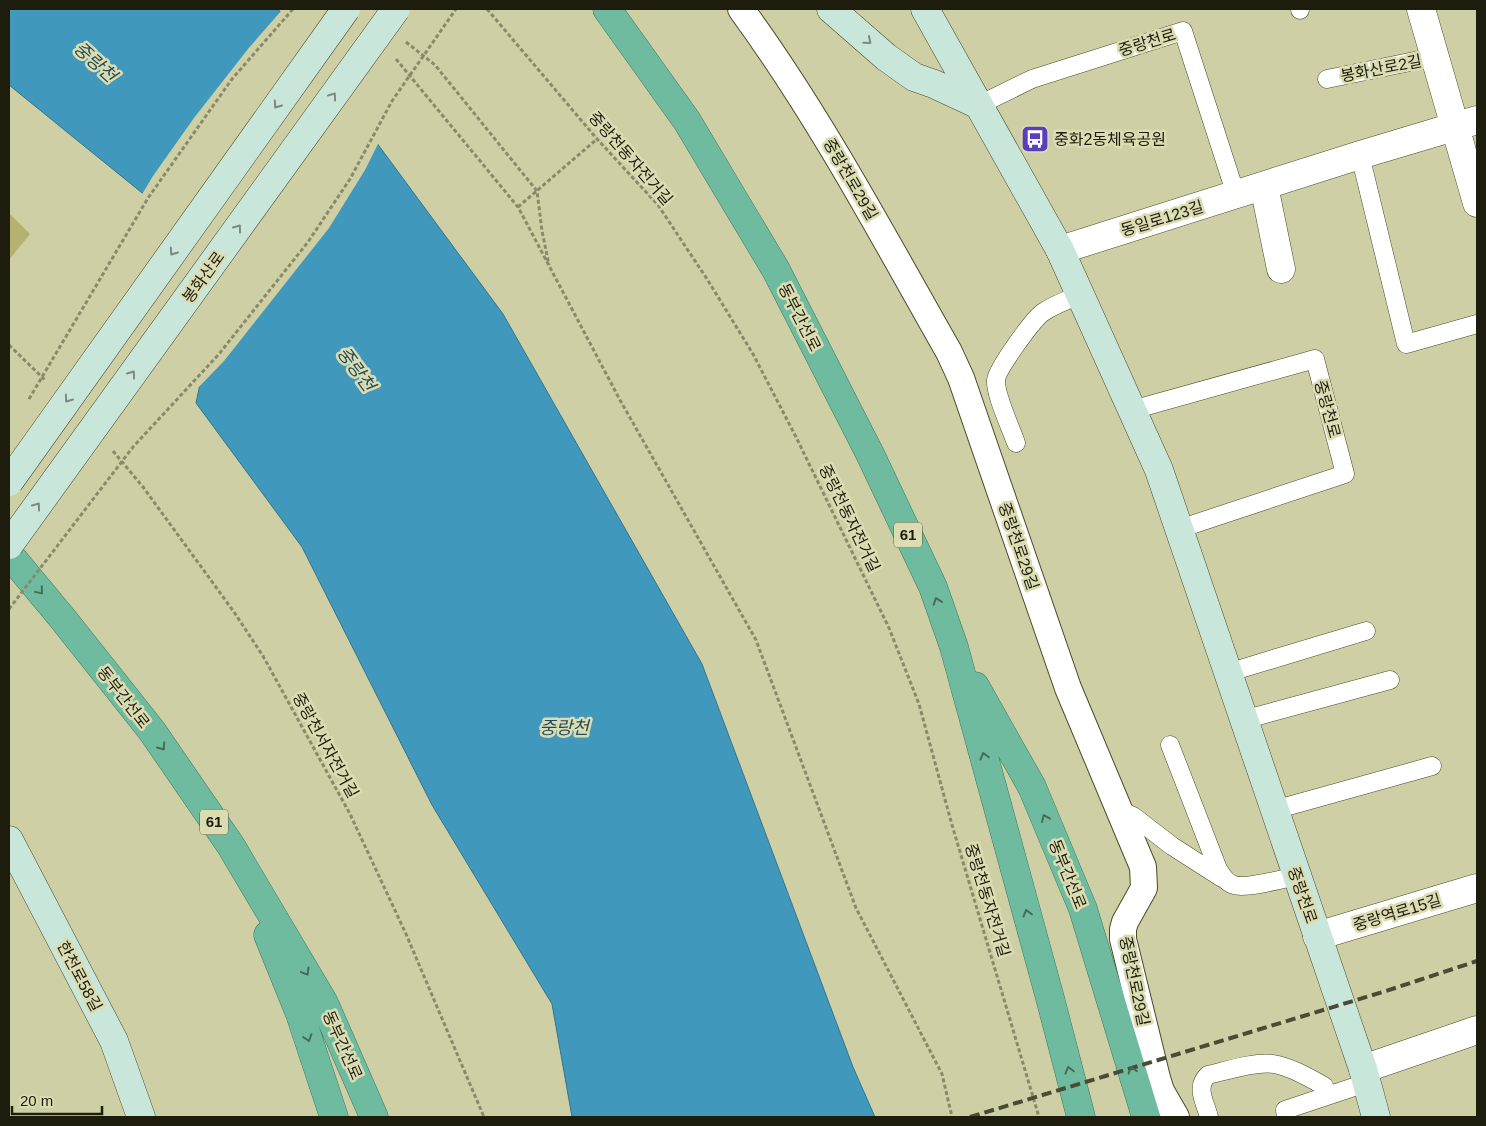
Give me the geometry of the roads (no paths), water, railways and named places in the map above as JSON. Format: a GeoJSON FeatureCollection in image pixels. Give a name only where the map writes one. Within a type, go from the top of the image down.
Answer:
{"type":"FeatureCollection","features":[{"type":"Feature","properties":{"kind":"highway","name":"동부간선로"},"geometry":{"type":"LineString","coordinates":[[607,9],[687,121],[776,270],[870,454],[933,587],[954,647],[1081,1117]]}},
{"type":"Feature","properties":{"kind":"highway","name":"동부간선로"},"geometry":{"type":"LineString","coordinates":[[9,554],[63,618],[152,731],[231,846],[324,1003],[374,1117]]}},
{"type":"Feature","properties":{"kind":"highway","name":"동부간선로"},"geometry":{"type":"LineString","coordinates":[[954,647],[1032,787],[1083,910],[1146,1117]]}},
{"type":"Feature","properties":{"kind":"highway","name":"동부간선로"},"geometry":{"type":"LineString","coordinates":[[231,846],[300,1014],[334,1117]]}},
{"type":"Feature","properties":{"kind":"main road"},"geometry":{"type":"LineString","coordinates":[[9,482],[346,9]]}},
{"type":"Feature","properties":{"kind":"main road","name":"봉화산로"},"geometry":{"type":"LineString","coordinates":[[9,545],[396,9]]}},
{"type":"Feature","properties":{"kind":"main road"},"geometry":{"type":"LineString","coordinates":[[831,9],[886,57],[914,77],[979,105]]}},
{"type":"Feature","properties":{"kind":"main road","name":"중랑천로"},"geometry":{"type":"LineString","coordinates":[[925,9],[1060,250],[1159,470],[1318,936],[1376,1117]]}},
{"type":"Feature","properties":{"kind":"main road","name":"한천로58길"},"geometry":{"type":"LineString","coordinates":[[9,840],[114,1041],[141,1117]]}},
{"type":"Feature","properties":{"kind":"street","name":"중랑천로29길"},"geometry":{"type":"LineString","coordinates":[[741,9],[765,41],[820,126],[961,378],[1068,688],[1143,867],[1144,888],[1125,922],[1123,939],[1157,1078],[1161,1091],[1176,1117]]}},
{"type":"Feature","properties":{"kind":"street","name":"봉화산로2길"},"geometry":{"type":"LineString","coordinates":[[1421,9],[1434,57],[1467,123],[1477,204]]}},
{"type":"Feature","properties":{"kind":"street","name":"동일로123길"},"geometry":{"type":"LineString","coordinates":[[1060,250],[1467,123]]}},
{"type":"Feature","properties":{"kind":"street"},"geometry":{"type":"LineString","coordinates":[[1264,186],[1281,269]]}},
{"type":"Feature","properties":{"kind":"street","name":"중랑역로15길"},"geometry":{"type":"LineString","coordinates":[[1318,936],[1477,888]]}},
{"type":"Feature","properties":{"kind":"street"},"geometry":{"type":"LineString","coordinates":[[1364,1076],[1477,1030]]}},
{"type":"Feature","properties":{"kind":"lane","name":"중랑천로"},"geometry":{"type":"LineString","coordinates":[[979,105],[1032,79],[1183,31],[1236,195]]}},
{"type":"Feature","properties":{"kind":"lane","name":"봉화산로2길"},"geometry":{"type":"LineString","coordinates":[[1327,79],[1434,57]]}},
{"type":"Feature","properties":{"kind":"lane"},"geometry":{"type":"LineString","coordinates":[[1360,155],[1406,344],[1477,324]]}},
{"type":"Feature","properties":{"kind":"lane"},"geometry":{"type":"LineString","coordinates":[[1016,443],[997,389],[996,379],[1001,366],[1039,315],[1080,295]]}},
{"type":"Feature","properties":{"kind":"lane","name":"중랑천로"},"geometry":{"type":"LineString","coordinates":[[1132,410],[1315,358],[1345,474],[1179,529]]}},
{"type":"Feature","properties":{"kind":"lane"},"geometry":{"type":"LineString","coordinates":[[1227,673],[1366,630]]}},
{"type":"Feature","properties":{"kind":"lane"},"geometry":{"type":"LineString","coordinates":[[1243,720],[1390,680]]}},
{"type":"Feature","properties":{"kind":"lane"},"geometry":{"type":"LineString","coordinates":[[1170,745],[1218,869],[1225,880]]}},
{"type":"Feature","properties":{"kind":"lane"},"geometry":{"type":"LineString","coordinates":[[1274,810],[1432,766]]}},
{"type":"Feature","properties":{"kind":"lane"},"geometry":{"type":"LineString","coordinates":[[1119,810],[1133,816],[1172,846],[1232,885],[1242,886],[1296,876]]}},
{"type":"Feature","properties":{"kind":"lane"},"geometry":{"type":"LineString","coordinates":[[1209,1117],[1200,1087],[1202,1080],[1208,1075],[1260,1064],[1272,1064],[1304,1075],[1324,1086]]}},
{"type":"Feature","properties":{"kind":"lane"},"geometry":{"type":"LineString","coordinates":[[1286,1117],[1285,1110],[1364,1076]]}},
{"type":"Feature","properties":{"kind":"water","name":"중랑천"},"geometry":{"type":"Polygon","coordinates":[[[9,9],[278,9],[503,314],[702,664],[853,1067],[875,1117],[572,1117],[552,1004],[432,805],[302,547],[196,403],[226,261],[9,85],[9,9]]]}},
{"type":"Feature","properties":{"kind":"railway"},"geometry":{"type":"LineString","coordinates":[[970,1117],[1386,991],[1477,961]]}},
{"type":"Feature","properties":{"kind":"place","name":"중화2동체육공원"},"geometry":{"type":"Point","coordinates":[1035,139]}}]}
